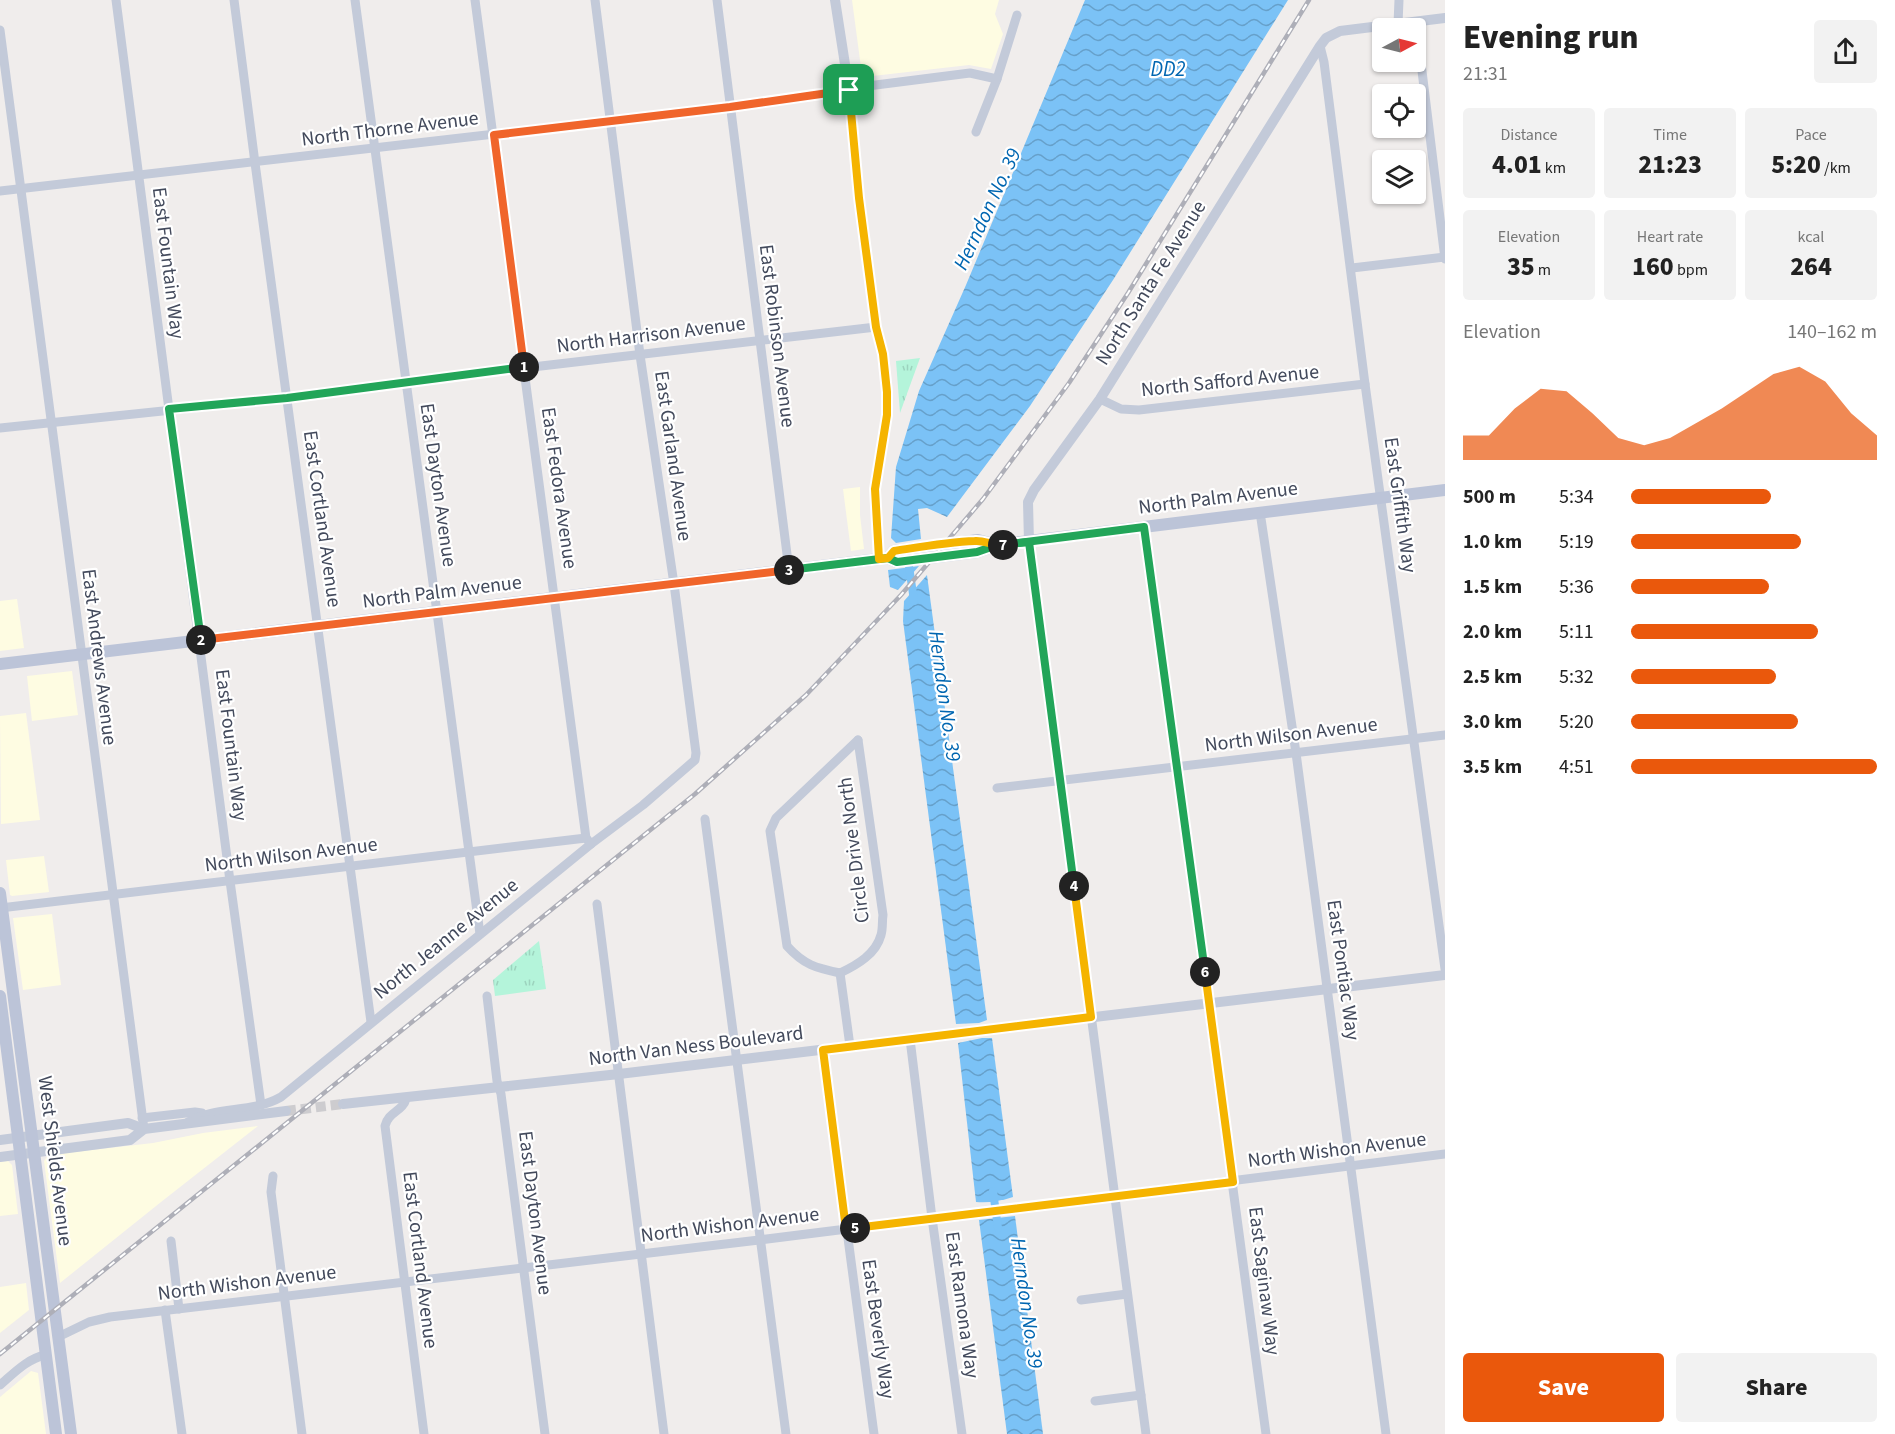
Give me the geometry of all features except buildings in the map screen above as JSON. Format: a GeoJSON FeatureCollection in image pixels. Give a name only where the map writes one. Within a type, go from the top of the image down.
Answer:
{"type":"FeatureCollection","features":[{"type":"Feature","properties":{"kind":"main road","name":"North Palm Avenue"},"geometry":{"type":"LineString","coordinates":[[0,664],[789,570],[921,553],[978,540],[997,545],[1029,542],[1445,490]]}},
{"type":"Feature","properties":{"kind":"main road","name":"West Shields Avenue"},"geometry":{"type":"LineString","coordinates":[[0,893],[71,1434]]}},
{"type":"Feature","properties":{"kind":"main road","name":"West Shields Avenue"},"geometry":{"type":"LineString","coordinates":[[0,996],[56,1434]]}},
{"type":"Feature","properties":{"kind":"street","name":"East Fountain Way"},"geometry":{"type":"LineString","coordinates":[[116,0],[261,1105]]}},
{"type":"Feature","properties":{"kind":"street","name":"East Cortland Avenue"},"geometry":{"type":"LineString","coordinates":[[234,0],[371,1022]]}},
{"type":"Feature","properties":{"kind":"street","name":"East Dayton Avenue"},"geometry":{"type":"LineString","coordinates":[[355,0],[480,934]]}},
{"type":"Feature","properties":{"kind":"street","name":"East Fedora Avenue"},"geometry":{"type":"LineString","coordinates":[[475,0],[589,841]]}},
{"type":"Feature","properties":{"kind":"street","name":"East Garland Avenue"},"geometry":{"type":"LineString","coordinates":[[594,0],[640,355],[674,584],[696,753],[695,760]]}},
{"type":"Feature","properties":{"kind":"street","name":"East Robinson Avenue"},"geometry":{"type":"LineString","coordinates":[[717,0],[789,570]]}},
{"type":"Feature","properties":{"kind":"street"},"geometry":{"type":"LineString","coordinates":[[835,0],[849,90],[859,198],[876,327],[883,354],[887,392],[887,415],[875,489],[890,557]]}},
{"type":"Feature","properties":{"kind":"street"},"geometry":{"type":"LineString","coordinates":[[1398,18],[1399,0]]}},
{"type":"Feature","properties":{"kind":"street"},"geometry":{"type":"LineString","coordinates":[[976,132],[997,79],[1017,15]]}},
{"type":"Feature","properties":{"kind":"street"},"geometry":{"type":"LineString","coordinates":[[1426,21],[1445,18]]}},
{"type":"Feature","properties":{"kind":"street"},"geometry":{"type":"LineString","coordinates":[[1320,46],[1326,38],[1340,31],[1372,27]]}},
{"type":"Feature","properties":{"kind":"street","name":"East Andrews Avenue"},"geometry":{"type":"LineString","coordinates":[[0,30],[143,1124]]}},
{"type":"Feature","properties":{"kind":"street","name":"East Griffith Way"},"geometry":{"type":"LineString","coordinates":[[1320,46],[1326,73],[1365,384],[1445,969]]}},
{"type":"Feature","properties":{"kind":"street","name":"North Santa Fe Avenue"},"geometry":{"type":"LineString","coordinates":[[1029,542],[1028,502],[1034,490],[1100,399],[1320,46]]}},
{"type":"Feature","properties":{"kind":"street"},"geometry":{"type":"LineString","coordinates":[[1352,268],[1445,258],[1422,72]]}},
{"type":"Feature","properties":{"kind":"street","name":"North Thorne Avenue"},"geometry":{"type":"LineString","coordinates":[[0,191],[730,107],[970,73],[997,79]]}},
{"type":"Feature","properties":{"kind":"street","name":"North Harrison Avenue"},"geometry":{"type":"LineString","coordinates":[[0,428],[287,398],[876,327]]}},
{"type":"Feature","properties":{"kind":"street","name":"North Safford Avenue"},"geometry":{"type":"LineString","coordinates":[[1100,399],[1121,408],[1139,410],[1365,384]]}},
{"type":"Feature","properties":{"kind":"street","name":"East Pontiac Way"},"geometry":{"type":"LineString","coordinates":[[1260,512],[1296,753],[1386,1434]]}},
{"type":"Feature","properties":{"kind":"street","name":"East Saginaw Way"},"geometry":{"type":"LineString","coordinates":[[1144,527],[1178,766],[1266,1434]]}},
{"type":"Feature","properties":{"kind":"street"},"geometry":{"type":"LineString","coordinates":[[1029,542],[1146,1434]]}},
{"type":"Feature","properties":{"kind":"street","name":"North Wilson Avenue"},"geometry":{"type":"LineString","coordinates":[[997,788],[1445,735]]}},
{"type":"Feature","properties":{"kind":"street","name":"Circle Drive North"},"geometry":{"type":"LineString","coordinates":[[858,740],[883,915],[881,935],[871,954],[856,966],[840,973],[810,966],[787,946],[770,831],[776,818],[858,740]]}},
{"type":"Feature","properties":{"kind":"street","name":"North Jeanne Avenue"},"geometry":{"type":"LineString","coordinates":[[184,1124],[205,1114],[261,1105],[281,1096],[480,934],[589,841],[643,805],[695,760]]}},
{"type":"Feature","properties":{"kind":"street"},"geometry":{"type":"LineString","coordinates":[[705,819],[786,1434]]}},
{"type":"Feature","properties":{"kind":"street","name":"North Wilson Avenue"},"geometry":{"type":"LineString","coordinates":[[1,908],[469,851],[589,841]]}},
{"type":"Feature","properties":{"kind":"street"},"geometry":{"type":"LineString","coordinates":[[597,904],[664,1434]]}},
{"type":"Feature","properties":{"kind":"street"},"geometry":{"type":"LineString","coordinates":[[840,973],[850,1046]]}},
{"type":"Feature","properties":{"kind":"street","name":"North Van Ness Boulevard"},"geometry":{"type":"LineString","coordinates":[[343,1104],[406,1099],[1445,975]]}},
{"type":"Feature","properties":{"kind":"street","name":"East Dayton Avenue"},"geometry":{"type":"LineString","coordinates":[[487,996],[545,1434]]}},
{"type":"Feature","properties":{"kind":"street","name":"East Ramona Way"},"geometry":{"type":"LineString","coordinates":[[910,1039],[962,1434]]}},
{"type":"Feature","properties":{"kind":"street","name":"East Beverly Way"},"geometry":{"type":"LineString","coordinates":[[823,1050],[874,1434]]}},
{"type":"Feature","properties":{"kind":"street","name":"East Cortland Avenue"},"geometry":{"type":"LineString","coordinates":[[406,1099],[403,1107],[387,1119],[385,1126],[423,1434]]}},
{"type":"Feature","properties":{"kind":"street"},"geometry":{"type":"LineString","coordinates":[[0,1140],[128,1123],[184,1124],[286,1111]]}},
{"type":"Feature","properties":{"kind":"street","name":"North Jeanne Avenue"},"geometry":{"type":"LineString","coordinates":[[143,1124],[195,1112],[205,1114]]}},
{"type":"Feature","properties":{"kind":"street"},"geometry":{"type":"LineString","coordinates":[[0,1157],[130,1140],[143,1124]]}},
{"type":"Feature","properties":{"kind":"street","name":"North Wishon Avenue"},"geometry":{"type":"LineString","coordinates":[[58,1337],[89,1322],[110,1317],[759,1240],[1445,1154]]}},
{"type":"Feature","properties":{"kind":"street"},"geometry":{"type":"LineString","coordinates":[[273,1176],[271,1192],[302,1434]]}},
{"type":"Feature","properties":{"kind":"street"},"geometry":{"type":"LineString","coordinates":[[171,1241],[178,1309]]}},
{"type":"Feature","properties":{"kind":"street"},"geometry":{"type":"LineString","coordinates":[[1081,1300],[1127,1294]]}},
{"type":"Feature","properties":{"kind":"street"},"geometry":{"type":"LineString","coordinates":[[165,1310],[182,1434]]}},
{"type":"Feature","properties":{"kind":"street"},"geometry":{"type":"LineString","coordinates":[[0,1385],[27,1361],[45,1355]]}},
{"type":"Feature","properties":{"kind":"street"},"geometry":{"type":"LineString","coordinates":[[1095,1401],[1141,1395]]}},
{"type":"Feature","properties":{"kind":"shaded area"},"geometry":{"type":"Polygon","coordinates":[[[852,0],[999,0],[995,14],[1003,34],[991,69],[969,65],[864,77],[852,0]]]}},
{"type":"Feature","properties":{"kind":"shaded area"},"geometry":{"type":"Polygon","coordinates":[[[860,487],[860,515],[864,549],[851,551],[843,489],[860,487]]]}},
{"type":"Feature","properties":{"kind":"shaded area"},"geometry":{"type":"Polygon","coordinates":[[[17,599],[24,648],[0,651],[0,601],[17,599]]]}},
{"type":"Feature","properties":{"kind":"shaded area"},"geometry":{"type":"Polygon","coordinates":[[[72,671],[78,715],[32,721],[27,676],[72,671]]]}},
{"type":"Feature","properties":{"kind":"shaded area"},"geometry":{"type":"Polygon","coordinates":[[[26,713],[40,820],[1,824],[0,716],[26,713]]]}},
{"type":"Feature","properties":{"kind":"shaded area"},"geometry":{"type":"Polygon","coordinates":[[[44,856],[49,892],[10,895],[6,860],[44,856]]]}},
{"type":"Feature","properties":{"kind":"shaded area"},"geometry":{"type":"Polygon","coordinates":[[[52,914],[61,985],[23,990],[13,918],[52,914]]]}},
{"type":"Feature","properties":{"kind":"shaded area"},"geometry":{"type":"Polygon","coordinates":[[[258,1126],[60,1283],[44,1161],[48,1155],[153,1143],[203,1133],[258,1126]]]}},
{"type":"Feature","properties":{"kind":"shaded area"},"geometry":{"type":"Polygon","coordinates":[[[8,1161],[12,1165],[18,1214],[0,1216],[0,1162],[8,1161]]]}},
{"type":"Feature","properties":{"kind":"shaded area"},"geometry":{"type":"Polygon","coordinates":[[[26,1283],[29,1310],[0,1333],[0,1287],[26,1283]]]}},
{"type":"Feature","properties":{"kind":"shaded area"},"geometry":{"type":"Polygon","coordinates":[[[31,1371],[38,1373],[46,1434],[0,1434],[0,1397],[31,1371]]]}},
{"type":"Feature","properties":{"kind":"green space"},"geometry":{"type":"Polygon","coordinates":[[[920,358],[900,413],[896,361],[920,358]]]}},
{"type":"Feature","properties":{"kind":"green space"},"geometry":{"type":"Polygon","coordinates":[[[539,941],[546,989],[495,996],[493,980],[539,941]]]}},
{"type":"Feature","properties":{"kind":"water","name":"DD2"},"geometry":{"type":"Polygon","coordinates":[[[1085,0],[1288,0],[1113,280],[1030,406],[947,517],[927,508],[918,509],[921,539],[896,543],[891,538],[896,467],[919,391],[966,285],[1085,0]]]}},
{"type":"Feature","properties":{"kind":"water"},"geometry":{"type":"Polygon","coordinates":[[[919,566],[898,590],[890,587],[888,570],[919,566]]]}},
{"type":"Feature","properties":{"kind":"water"},"geometry":{"type":"Polygon","coordinates":[[[927,575],[987,1020],[979,1023],[956,1024],[903,621],[904,601],[927,575]]]}},
{"type":"Feature","properties":{"kind":"water"},"geometry":{"type":"Polygon","coordinates":[[[992,1038],[1013,1197],[999,1201],[976,1202],[958,1043],[992,1038]]]}},
{"type":"Feature","properties":{"kind":"water"},"geometry":{"type":"Polygon","coordinates":[[[1015,1216],[1043,1434],[1007,1434],[979,1220],[1015,1216]]]}},
{"type":"Feature","properties":{"kind":"waterway","name":"Herndon No. 39"},"geometry":{"type":"LineString","coordinates":[[909,566],[914,601]]}},
{"type":"Feature","properties":{"kind":"waterway","name":"Herndon No. 39"},"geometry":{"type":"LineString","coordinates":[[993,1191],[998,1228]]}},
{"type":"Feature","properties":{"kind":"tunnel"},"geometry":{"type":"LineString","coordinates":[[286,1111],[343,1104]]}},
{"type":"Feature","properties":{"kind":"railway"},"geometry":{"type":"LineString","coordinates":[[0,1354],[695,794],[806,695],[901,595],[983,499],[1069,383],[1128,293],[1309,0]]}},
{"type":"Feature","properties":{"kind":"route"},"geometry":{"type":"LineString","coordinates":[[849,90],[730,107],[494,135],[524,368],[287,398],[169,409],[200,640],[888,558],[897,562],[977,552],[997,545],[1029,542],[1091,1017],[823,1050],[846,1229],[1233,1182],[1144,527],[997,545],[978,540],[894,551],[888,558],[879,559],[875,489],[887,415],[887,392],[859,198],[849,90]]}}]}
